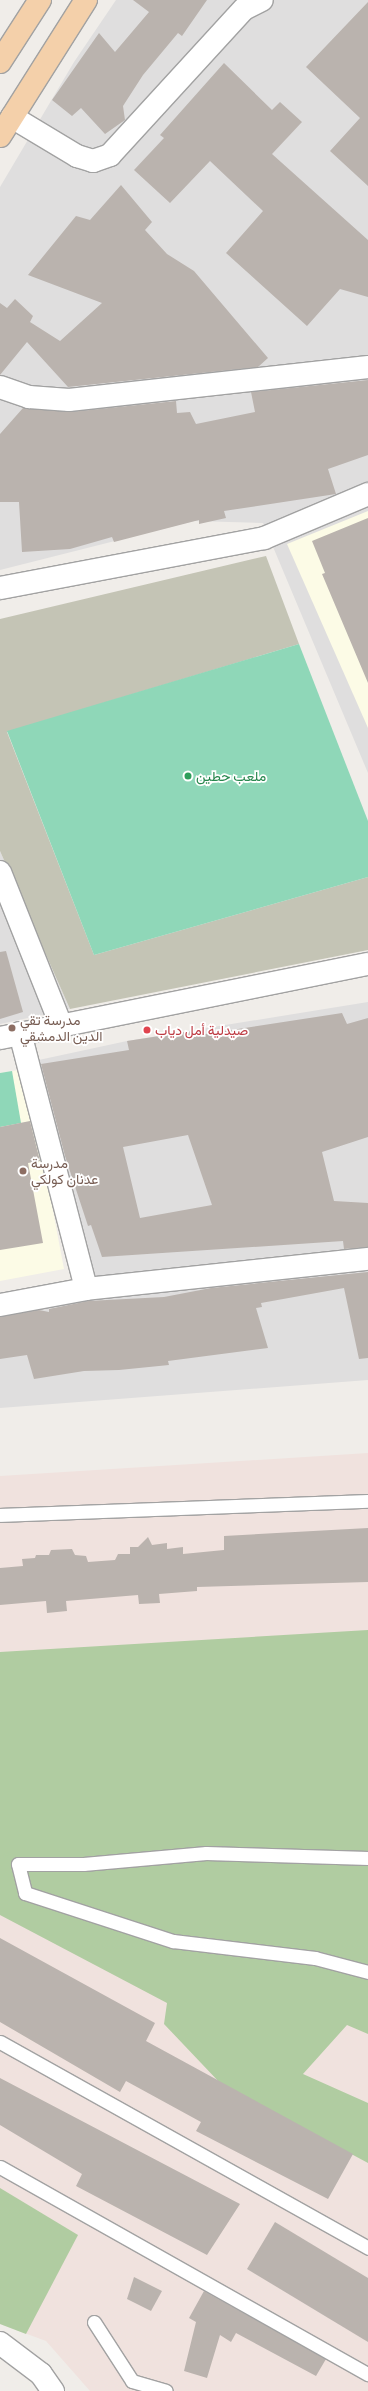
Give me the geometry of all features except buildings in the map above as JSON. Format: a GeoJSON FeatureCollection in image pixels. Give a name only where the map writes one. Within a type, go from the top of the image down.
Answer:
{"type":"FeatureCollection","features":[{"type":"Feature","properties":{"kind":"main road"},"geometry":{"type":"LineString","coordinates":[[2,52],[40,0]]}},
{"type":"Feature","properties":{"kind":"main road"},"geometry":{"type":"LineString","coordinates":[[0,136],[86,0]]}},
{"type":"Feature","properties":{"kind":"street"},"geometry":{"type":"LineString","coordinates":[[12,116],[77,156],[93,161],[110,155],[244,9],[262,0]]}},
{"type":"Feature","properties":{"kind":"street"},"geometry":{"type":"LineString","coordinates":[[0,387],[28,397],[70,400],[368,367]]}},
{"type":"Feature","properties":{"kind":"street"},"geometry":{"type":"LineString","coordinates":[[0,588],[264,538],[368,494]]}},
{"type":"Feature","properties":{"kind":"street"},"geometry":{"type":"LineString","coordinates":[[0,872],[61,1025]]}},
{"type":"Feature","properties":{"kind":"street"},"geometry":{"type":"LineString","coordinates":[[86,1289],[10,1035],[368,964]]}},
{"type":"Feature","properties":{"kind":"street"},"geometry":{"type":"LineString","coordinates":[[0,1305],[86,1289],[368,1258]]}},
{"type":"Feature","properties":{"kind":"street"},"geometry":{"type":"LineString","coordinates":[[0,2343],[41,2374],[60,2391]]}},
{"type":"Feature","properties":{"kind":"street"},"geometry":{"type":"LineString","coordinates":[[41,2374],[54,2391]]}},
{"type":"Feature","properties":{"kind":"lane"},"geometry":{"type":"LineString","coordinates":[[0,1515],[368,1501]]}},
{"type":"Feature","properties":{"kind":"lane"},"geometry":{"type":"LineString","coordinates":[[368,1858],[206,1853],[83,1864],[18,1864],[25,1893],[173,1941],[315,1958],[368,1972]]}},
{"type":"Feature","properties":{"kind":"lane"},"geometry":{"type":"LineString","coordinates":[[0,2042],[368,2248]]}},
{"type":"Feature","properties":{"kind":"lane"},"geometry":{"type":"LineString","coordinates":[[0,2167],[368,2374]]}},
{"type":"Feature","properties":{"kind":"lane"},"geometry":{"type":"LineString","coordinates":[[94,2322],[132,2381],[166,2391]]}},
{"type":"Feature","properties":{"kind":"shaded area"},"geometry":{"type":"Polygon","coordinates":[[[116,0],[368,0],[368,773],[263,523],[194,521],[0,570],[0,187],[74,62],[116,0]]]}},
{"type":"Feature","properties":{"kind":"shaded area"},"geometry":{"type":"Polygon","coordinates":[[[368,511],[368,728],[287,544],[368,511]]]}},
{"type":"Feature","properties":{"kind":"shaded area"},"geometry":{"type":"Polygon","coordinates":[[[266,556],[299,644],[7,732],[94,955],[368,877],[368,950],[70,1009],[0,851],[0,619],[266,556]]]}},
{"type":"Feature","properties":{"kind":"shaded area"},"geometry":{"type":"Polygon","coordinates":[[[0,851],[70,1009],[0,1024],[0,851]]]}},
{"type":"Feature","properties":{"kind":"shaded area"},"geometry":{"type":"Polygon","coordinates":[[[368,1002],[368,1380],[0,1408],[0,1296],[93,1280],[34,1061],[127,1041],[368,1002]]]}},
{"type":"Feature","properties":{"kind":"shaded area","name":"مدرسة عدنان كولكي"},"geometry":{"type":"Polygon","coordinates":[[[26,1069],[64,1269],[0,1281],[0,1073],[26,1069]]]}},
{"type":"Feature","properties":{"kind":"shaded area"},"geometry":{"type":"Polygon","coordinates":[[[368,1453],[368,2391],[90,2391],[46,2341],[0,2324],[0,1476],[368,1453]]]}},
{"type":"Feature","properties":{"kind":"green space","name":"ملعب حطين"},"geometry":{"type":"Polygon","coordinates":[[[299,644],[368,821],[368,877],[94,955],[7,731],[299,644]]]}},
{"type":"Feature","properties":{"kind":"green space"},"geometry":{"type":"Polygon","coordinates":[[[12,1071],[21,1123],[0,1127],[0,1073],[12,1071]]]}},
{"type":"Feature","properties":{"kind":"green space"},"geometry":{"type":"Polygon","coordinates":[[[368,1630],[368,2034],[347,2025],[303,2074],[368,2103],[368,2163],[221,2084],[164,2024],[167,2003],[0,1915],[0,1652],[368,1630]]]}},
{"type":"Feature","properties":{"kind":"green space"},"geometry":{"type":"Polygon","coordinates":[[[0,2188],[78,2235],[26,2334],[0,2324],[0,2188]]]}},
{"type":"Feature","properties":{"kind":"place","name":"ملعب حطين"},"geometry":{"type":"Point","coordinates":[188,776]}},
{"type":"Feature","properties":{"kind":"place","name":"مدرسة تقي الدين الدمشقي"},"geometry":{"type":"Point","coordinates":[12,1028]}},
{"type":"Feature","properties":{"kind":"place","name":"صيدلية أمل دياب"},"geometry":{"type":"Point","coordinates":[147,1030]}},
{"type":"Feature","properties":{"kind":"place","name":"مدرسة عدنان كولكي"},"geometry":{"type":"Point","coordinates":[23,1171]}}]}
